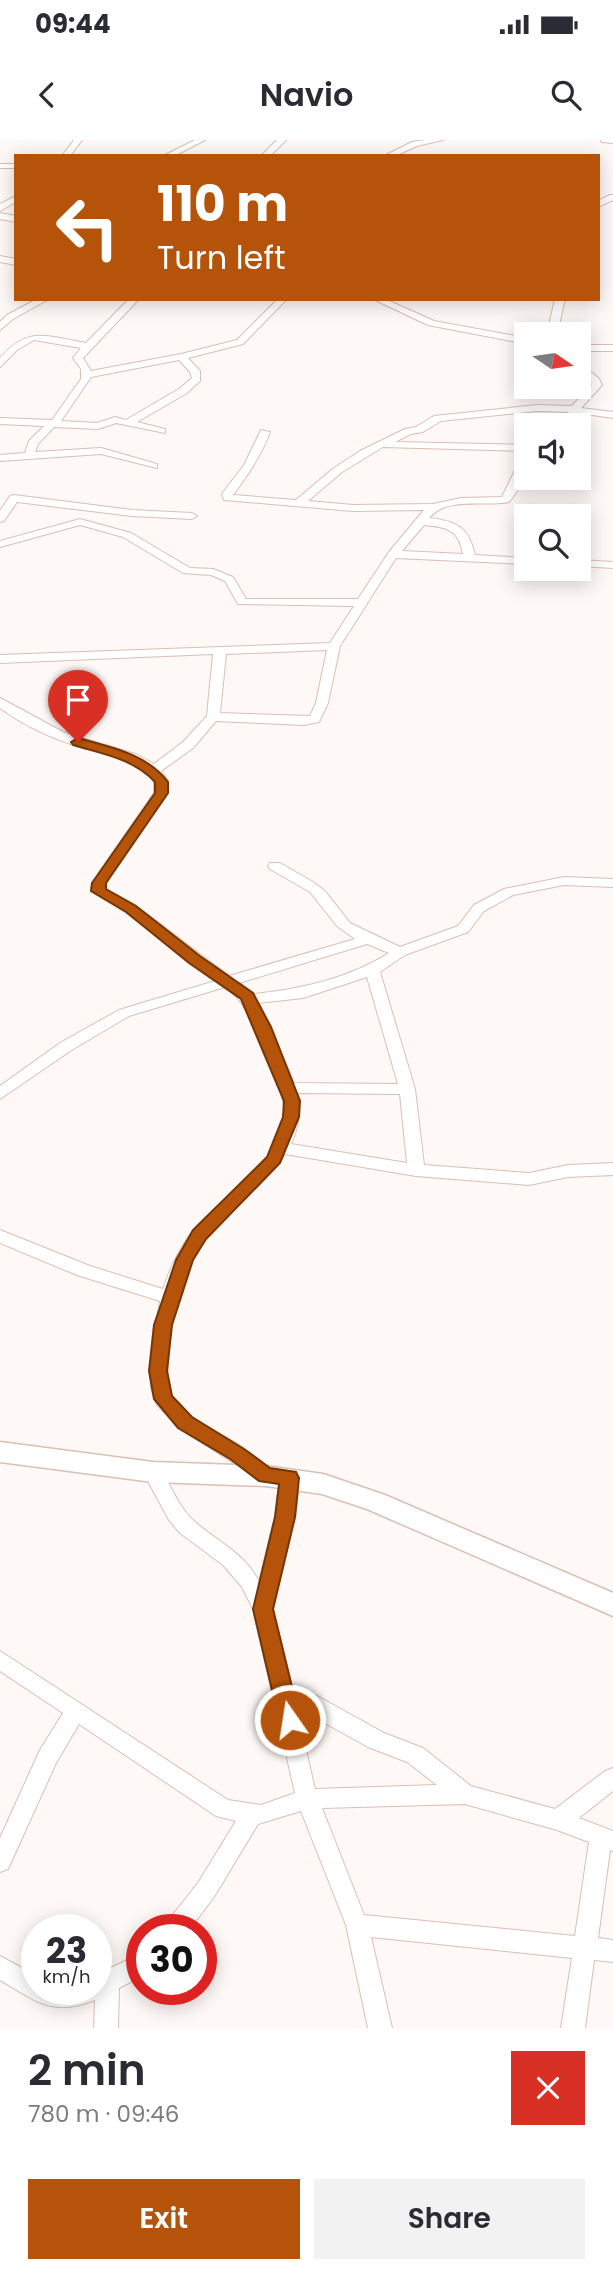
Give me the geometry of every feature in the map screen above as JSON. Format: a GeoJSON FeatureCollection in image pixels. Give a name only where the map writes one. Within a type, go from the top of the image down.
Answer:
{"type":"FeatureCollection","features":[{"type":"Feature","properties":{"kind":"street"},"geometry":{"type":"LineString","coordinates":[[171,154],[201,140]]}},
{"type":"Feature","properties":{"kind":"street"},"geometry":{"type":"LineString","coordinates":[[267,154],[282,140]]}},
{"type":"Feature","properties":{"kind":"street"},"geometry":{"type":"LineString","coordinates":[[392,154],[415,144],[439,140]]}},
{"type":"Feature","properties":{"kind":"street"},"geometry":{"type":"LineString","coordinates":[[605,140],[613,141]]}},
{"type":"Feature","properties":{"kind":"street"},"geometry":{"type":"LineString","coordinates":[[0,327],[4,321],[41,301]]}},
{"type":"Feature","properties":{"kind":"street"},"geometry":{"type":"LineString","coordinates":[[29,456],[33,443],[74,398],[87,375],[86,369],[78,360],[100,333],[133,301]]}},
{"type":"Feature","properties":{"kind":"street"},"geometry":{"type":"LineString","coordinates":[[87,375],[181,357],[243,340],[280,301]]}},
{"type":"Feature","properties":{"kind":"street"},"geometry":{"type":"LineString","coordinates":[[382,301],[431,323],[514,339]]}},
{"type":"Feature","properties":{"kind":"street"},"geometry":{"type":"LineString","coordinates":[[555,322],[560,301]]}},
{"type":"Feature","properties":{"kind":"street"},"geometry":{"type":"LineString","coordinates":[[0,364],[14,348],[33,337],[90,346]]}},
{"type":"Feature","properties":{"kind":"street"},"geometry":{"type":"LineString","coordinates":[[592,348],[613,348]]}},
{"type":"Feature","properties":{"kind":"street"},"geometry":{"type":"LineString","coordinates":[[128,423],[183,391],[197,379],[195,371],[181,357]]}},
{"type":"Feature","properties":{"kind":"street"},"geometry":{"type":"LineString","coordinates":[[573,413],[582,399]]}},
{"type":"Feature","properties":{"kind":"street"},"geometry":{"type":"LineString","coordinates":[[299,503],[338,470],[380,444],[419,430],[433,420],[448,416],[546,407],[613,415]]}},
{"type":"Feature","properties":{"kind":"street"},"geometry":{"type":"LineString","coordinates":[[0,421],[101,426],[112,420],[160,431]]}},
{"type":"Feature","properties":{"kind":"street"},"geometry":{"type":"LineString","coordinates":[[265,432],[257,455],[226,496],[353,508],[433,507],[461,501],[505,500],[514,487]]}},
{"type":"Feature","properties":{"kind":"street"},"geometry":{"type":"LineString","coordinates":[[380,444],[514,448]]}},
{"type":"Feature","properties":{"kind":"street"},"geometry":{"type":"LineString","coordinates":[[0,458],[101,452],[153,466]]}},
{"type":"Feature","properties":{"kind":"street"},"geometry":{"type":"LineString","coordinates":[[0,519],[10,500],[20,498],[103,510],[192,516]]}},
{"type":"Feature","properties":{"kind":"street"},"geometry":{"type":"LineString","coordinates":[[213,717],[301,721],[315,719],[334,646],[393,554],[433,507]]}},
{"type":"Feature","properties":{"kind":"street"},"geometry":{"type":"LineString","coordinates":[[422,521],[457,526],[464,531],[470,559]]}},
{"type":"Feature","properties":{"kind":"street"},"geometry":{"type":"LineString","coordinates":[[0,544],[80,522],[127,535],[187,571],[213,572],[229,579],[242,602],[363,603]]}},
{"type":"Feature","properties":{"kind":"street"},"geometry":{"type":"LineString","coordinates":[[393,554],[514,561]]}},
{"type":"Feature","properties":{"kind":"street"},"geometry":{"type":"LineString","coordinates":[[591,564],[613,565]]}},
{"type":"Feature","properties":{"kind":"street"},"geometry":{"type":"LineString","coordinates":[[0,659],[334,646]]}},
{"type":"Feature","properties":{"kind":"street"},"geometry":{"type":"LineString","coordinates":[[153,771],[188,745],[213,717],[220,649]]}},
{"type":"Feature","properties":{"kind":"street"},"geometry":{"type":"LineString","coordinates":[[0,702],[55,733],[127,757],[153,771],[162,782],[161,793],[99,883],[99,891],[131,909],[249,999],[288,1087],[292,1101],[291,1117],[281,1148],[261,1174],[200,1234],[184,1260],[163,1325],[158,1371],[163,1399],[185,1422],[278,1477]]}},
{"type":"Feature","properties":{"kind":"street"},"geometry":{"type":"LineString","coordinates":[[275,866],[308,884],[326,900],[333,913],[346,927],[400,952]]}},
{"type":"Feature","properties":{"kind":"street"},"geometry":{"type":"LineString","coordinates":[[249,999],[303,993],[372,970],[400,952],[463,929],[480,908],[509,892],[564,881],[613,883]]}},
{"type":"Feature","properties":{"kind":"street"},"geometry":{"type":"LineString","coordinates":[[0,1094],[65,1047],[124,1013],[369,939]]}},
{"type":"Feature","properties":{"kind":"street"},"geometry":{"type":"LineString","coordinates":[[372,970],[407,1089],[416,1170]]}},
{"type":"Feature","properties":{"kind":"street"},"geometry":{"type":"LineString","coordinates":[[288,1087],[407,1089]]}},
{"type":"Feature","properties":{"kind":"street"},"geometry":{"type":"LineString","coordinates":[[281,1148],[357,1163],[529,1180],[568,1171],[613,1170]]}},
{"type":"Feature","properties":{"kind":"street"},"geometry":{"type":"LineString","coordinates":[[0,1236],[101,1279],[170,1297]]}},
{"type":"Feature","properties":{"kind":"street"},"geometry":{"type":"LineString","coordinates":[[0,1452],[153,1472],[278,1477],[323,1484],[376,1502],[613,1605]]}},
{"type":"Feature","properties":{"kind":"street"},"geometry":{"type":"LineString","coordinates":[[153,1472],[176,1514],[187,1527],[230,1559],[249,1581],[263,1609],[307,1799],[357,1925],[380,2028]]}},
{"type":"Feature","properties":{"kind":"street"},"geometry":{"type":"LineString","coordinates":[[263,1609],[285,1517],[278,1477]]}},
{"type":"Feature","properties":{"kind":"street"},"geometry":{"type":"LineString","coordinates":[[0,1660],[224,1809],[252,1814],[271,1813],[307,1799],[465,1794],[557,1820],[607,1839],[584,1947],[573,2028]]}},
{"type":"Feature","properties":{"kind":"street"},"geometry":{"type":"LineString","coordinates":[[284,1694],[312,1703],[376,1740],[415,1755],[465,1794]]}},
{"type":"Feature","properties":{"kind":"street"},"geometry":{"type":"LineString","coordinates":[[0,1862],[48,1757],[75,1712]]}},
{"type":"Feature","properties":{"kind":"street"},"geometry":{"type":"LineString","coordinates":[[557,1820],[613,1778]]}},
{"type":"Feature","properties":{"kind":"street"},"geometry":{"type":"LineString","coordinates":[[187,1914],[206,1890],[252,1814]]}},
{"type":"Feature","properties":{"kind":"street"},"geometry":{"type":"LineString","coordinates":[[357,1925],[613,1951]]}},
{"type":"Feature","properties":{"kind":"street"},"geometry":{"type":"LineString","coordinates":[[0,1967],[21,1980]]}},
{"type":"Feature","properties":{"kind":"street"},"geometry":{"type":"LineString","coordinates":[[102,2005],[106,2028]]}},
{"type":"Feature","properties":{"kind":"route"},"geometry":{"type":"LineString","coordinates":[[78,742],[127,757],[148,767],[162,782],[161,793],[99,883],[99,891],[131,909],[247,996],[263,1027],[292,1101],[291,1117],[275,1159],[200,1234],[184,1260],[163,1325],[158,1371],[163,1399],[185,1422],[237,1454],[266,1476],[290,1478],[285,1517],[263,1609],[290,1720]]}}]}
